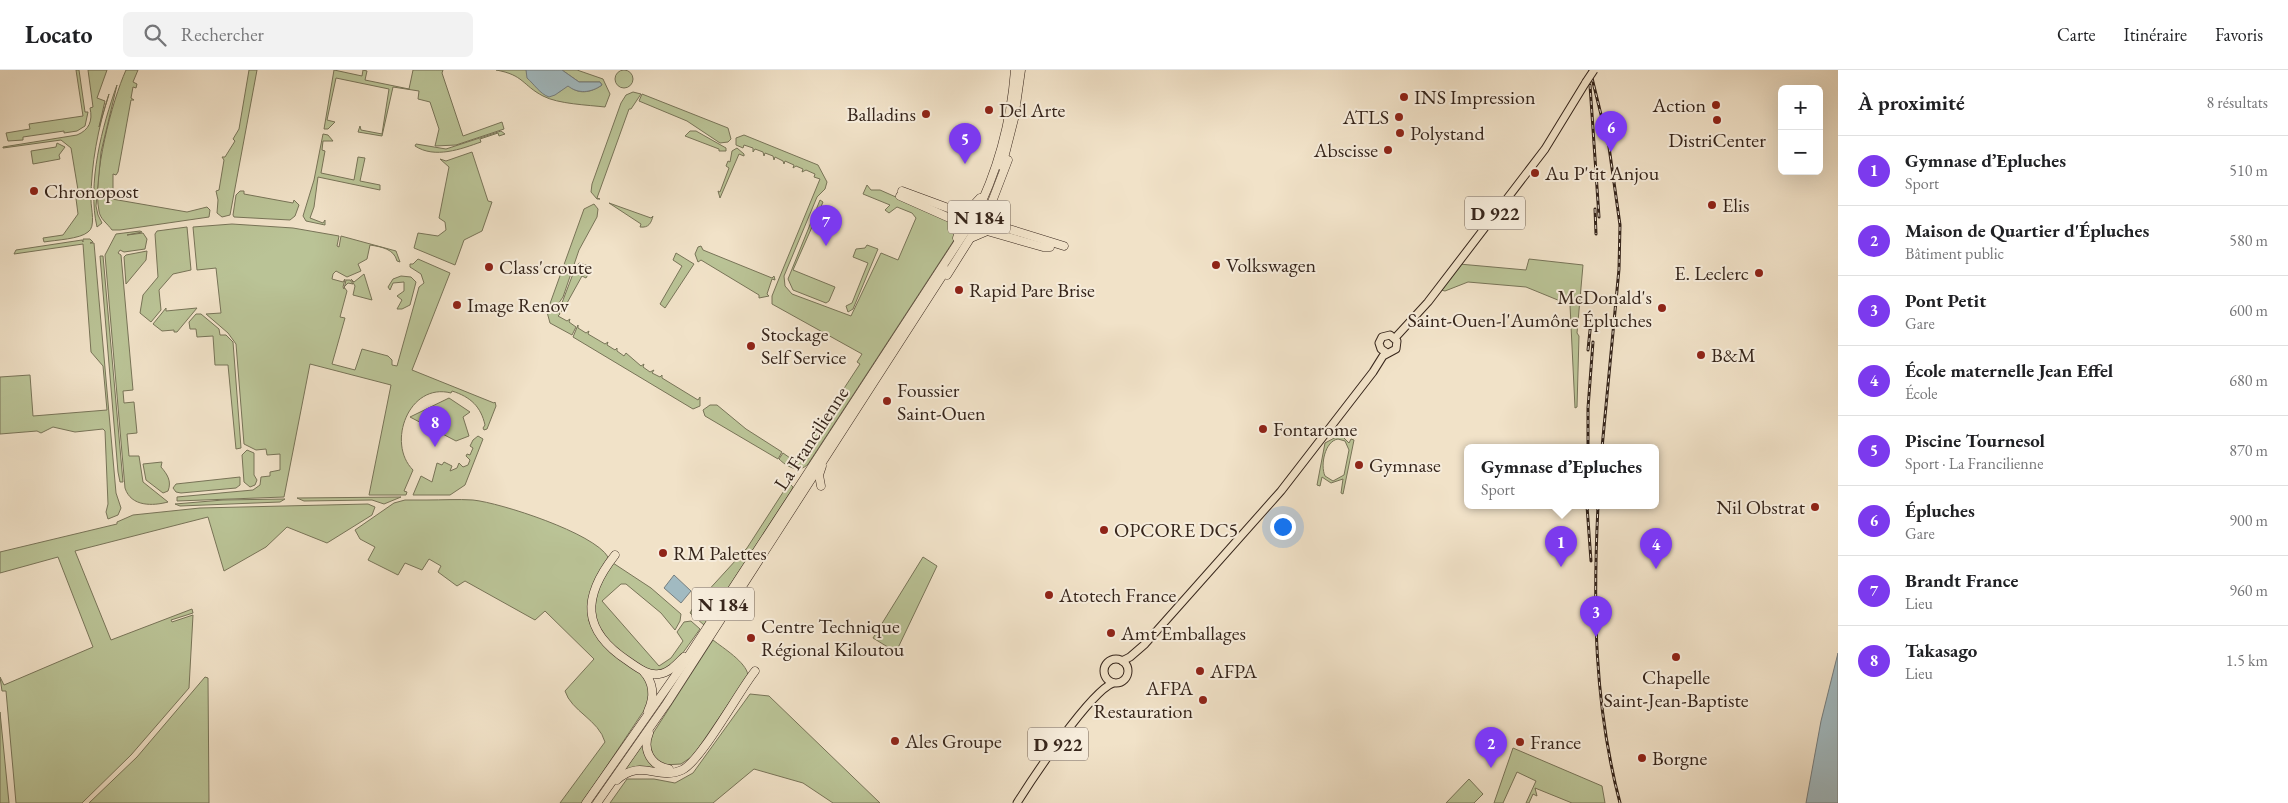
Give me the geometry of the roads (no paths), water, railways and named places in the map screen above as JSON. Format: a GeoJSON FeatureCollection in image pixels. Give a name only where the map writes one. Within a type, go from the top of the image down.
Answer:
{"type":"FeatureCollection","features":[{"type":"Feature","properties":{"kind":"highway","name":"La Francilienne"},"geometry":{"type":"LineString","coordinates":[[586,803],[699,640],[974,218],[997,165],[1008,124],[1015,70]]}},
{"type":"Feature","properties":{"kind":"highway","name":"La Francilienne"},"geometry":{"type":"LineString","coordinates":[[597,803],[667,703],[977,222],[989,199],[1008,147],[1021,70]]}},
{"type":"Feature","properties":{"kind":"highway"},"geometry":{"type":"LineString","coordinates":[[1021,70],[1021,104],[1015,139],[988,216],[996,225],[1064,246]]}},
{"type":"Feature","properties":{"kind":"highway"},"geometry":{"type":"LineString","coordinates":[[874,371],[960,230],[954,220],[901,193],[959,212],[970,210],[981,196],[1008,124]]}},
{"type":"Feature","properties":{"kind":"highway"},"geometry":{"type":"LineString","coordinates":[[897,348],[990,207]]}},
{"type":"Feature","properties":{"kind":"highway"},"geometry":{"type":"LineString","coordinates":[[967,244],[975,235],[987,231],[1042,247],[1050,247]]}},
{"type":"Feature","properties":{"kind":"highway"},"geometry":{"type":"LineString","coordinates":[[821,486],[820,469],[834,444]]}},
{"type":"Feature","properties":{"kind":"highway"},"geometry":{"type":"LineString","coordinates":[[615,555],[593,592],[591,603],[593,621],[600,636],[610,648],[642,670],[653,675],[666,672],[676,665],[699,640]]}},
{"type":"Feature","properties":{"kind":"highway"},"geometry":{"type":"LineString","coordinates":[[642,670],[651,682],[653,694],[642,723]]}},
{"type":"Feature","properties":{"kind":"highway"},"geometry":{"type":"LineString","coordinates":[[603,794],[630,770],[678,771],[686,767],[695,758],[755,671]]}},
{"type":"Feature","properties":{"kind":"highway"},"geometry":{"type":"LineString","coordinates":[[667,703],[648,738],[646,747],[650,757],[660,766],[672,769],[683,766],[695,758]]}},
{"type":"Feature","properties":{"kind":"main road","name":"D 922"},"geometry":{"type":"LineString","coordinates":[[1395,338],[1428,302],[1544,149],[1594,70]]}},
{"type":"Feature","properties":{"kind":"main road"},"geometry":{"type":"LineString","coordinates":[[1104,689],[1106,678],[1104,671],[1108,663],[1114,660],[1122,661],[1130,658],[1145,644],[1281,491],[1384,351],[1396,348],[1395,338],[1390,335],[1382,337],[1379,343],[1384,351]]}},
{"type":"Feature","properties":{"kind":"main road"},"geometry":{"type":"LineString","coordinates":[[1106,678],[1113,683],[1125,680],[1128,668],[1145,644]]}},
{"type":"Feature","properties":{"kind":"main road"},"geometry":{"type":"LineString","coordinates":[[1122,661],[1128,668]]}},
{"type":"Feature","properties":{"kind":"main road","name":"D 922"},"geometry":{"type":"LineString","coordinates":[[1017,803],[1060,740],[1104,689],[1113,683]]}},
{"type":"Feature","properties":{"kind":"water"},"geometry":{"type":"Polygon","coordinates":[[[526,70],[562,70],[579,82],[600,82],[602,85],[585,92],[568,86],[549,97],[527,78],[526,70]]]}},
{"type":"Feature","properties":{"kind":"water"},"geometry":{"type":"Polygon","coordinates":[[[674,575],[691,591],[681,603],[664,588],[674,575]]]}},
{"type":"Feature","properties":{"kind":"water"},"geometry":{"type":"Polygon","coordinates":[[[1838,653],[1838,803],[1806,803],[1821,721],[1838,653]]]}},
{"type":"Feature","properties":{"kind":"railway"},"geometry":{"type":"LineString","coordinates":[[1590,70],[1609,147],[1620,225],[1619,269],[1602,444]]}},
{"type":"Feature","properties":{"kind":"railway"},"geometry":{"type":"LineString","coordinates":[[1590,85],[1599,217]]}},
{"type":"Feature","properties":{"kind":"railway"},"geometry":{"type":"LineString","coordinates":[[1595,209],[1596,234]]}},
{"type":"Feature","properties":{"kind":"railway"},"geometry":{"type":"LineString","coordinates":[[1588,350],[1591,321]]}},
{"type":"Feature","properties":{"kind":"railway"},"geometry":{"type":"LineString","coordinates":[[1588,444],[1588,408],[1593,342]]}},
{"type":"Feature","properties":{"kind":"railway"},"geometry":{"type":"LineString","coordinates":[[1587,509],[1591,561]]}},
{"type":"Feature","properties":{"kind":"railway"},"geometry":{"type":"LineString","coordinates":[[1598,509],[1596,544],[1597,655],[1605,729],[1620,803]]}},
{"type":"Feature","properties":{"kind":"place","name":"INS Impression"},"geometry":{"type":"Point","coordinates":[1404,97]}},
{"type":"Feature","properties":{"kind":"place","name":"Action"},"geometry":{"type":"Point","coordinates":[1716,105]}},
{"type":"Feature","properties":{"kind":"place","name":"Del Arte"},"geometry":{"type":"Point","coordinates":[989,110]}},
{"type":"Feature","properties":{"kind":"place","name":"Balladins"},"geometry":{"type":"Point","coordinates":[926,114]}},
{"type":"Feature","properties":{"kind":"place","name":"ATLS"},"geometry":{"type":"Point","coordinates":[1399,117]}},
{"type":"Feature","properties":{"kind":"place","name":"DistriCenter"},"geometry":{"type":"Point","coordinates":[1717,120]}},
{"type":"Feature","properties":{"kind":"place","name":"Polystand"},"geometry":{"type":"Point","coordinates":[1400,133]}},
{"type":"Feature","properties":{"kind":"place","name":"Abscisse"},"geometry":{"type":"Point","coordinates":[1388,150]}},
{"type":"Feature","properties":{"kind":"place","name":"Épluches"},"geometry":{"type":"Point","coordinates":[1611,152]}},
{"type":"Feature","properties":{"kind":"place","name":"Piscine Tournesol"},"geometry":{"type":"Point","coordinates":[965,164]}},
{"type":"Feature","properties":{"kind":"place","name":"Au P'tit Anjou"},"geometry":{"type":"Point","coordinates":[1535,173]}},
{"type":"Feature","properties":{"kind":"place","name":"Chronopost"},"geometry":{"type":"Point","coordinates":[34,191]}},
{"type":"Feature","properties":{"kind":"place","name":"Elis"},"geometry":{"type":"Point","coordinates":[1712,205]}},
{"type":"Feature","properties":{"kind":"place","name":"Brandt France"},"geometry":{"type":"Point","coordinates":[826,246]}},
{"type":"Feature","properties":{"kind":"place","name":"Volkswagen"},"geometry":{"type":"Point","coordinates":[1216,265]}},
{"type":"Feature","properties":{"kind":"place","name":"Class'croute"},"geometry":{"type":"Point","coordinates":[489,267]}},
{"type":"Feature","properties":{"kind":"place","name":"E. Leclerc"},"geometry":{"type":"Point","coordinates":[1759,273]}},
{"type":"Feature","properties":{"kind":"place","name":"Rapid Pare Brise"},"geometry":{"type":"Point","coordinates":[959,290]}},
{"type":"Feature","properties":{"kind":"place","name":"Image Renov"},"geometry":{"type":"Point","coordinates":[457,305]}},
{"type":"Feature","properties":{"kind":"place","name":"McDonald's Saint-Ouen-l'Aumône Épluches"},"geometry":{"type":"Point","coordinates":[1662,308]}},
{"type":"Feature","properties":{"kind":"place","name":"Stockage Self Service"},"geometry":{"type":"Point","coordinates":[751,346]}},
{"type":"Feature","properties":{"kind":"place","name":"B&M"},"geometry":{"type":"Point","coordinates":[1701,355]}},
{"type":"Feature","properties":{"kind":"place","name":"Foussier Saint-Ouen"},"geometry":{"type":"Point","coordinates":[887,401]}},
{"type":"Feature","properties":{"kind":"place","name":"Fontarome"},"geometry":{"type":"Point","coordinates":[1263,429]}},
{"type":"Feature","properties":{"kind":"place","name":"Takasago"},"geometry":{"type":"Point","coordinates":[435,447]}},
{"type":"Feature","properties":{"kind":"place","name":"Gymnase"},"geometry":{"type":"Point","coordinates":[1359,465]}},
{"type":"Feature","properties":{"kind":"place","name":"Nil Obstrat"},"geometry":{"type":"Point","coordinates":[1815,507]}},
{"type":"Feature","properties":{"kind":"place","name":"OPCORE DC5"},"geometry":{"type":"Point","coordinates":[1104,530]}},
{"type":"Feature","properties":{"kind":"place","name":"RM Palettes"},"geometry":{"type":"Point","coordinates":[663,553]}},
{"type":"Feature","properties":{"kind":"place","name":"Gymnase d’Epluches"},"geometry":{"type":"Point","coordinates":[1561,567]}},
{"type":"Feature","properties":{"kind":"place","name":"École maternelle Jean Effel"},"geometry":{"type":"Point","coordinates":[1656,569]}},
{"type":"Feature","properties":{"kind":"place","name":"Atotech France"},"geometry":{"type":"Point","coordinates":[1049,595]}},
{"type":"Feature","properties":{"kind":"place","name":"Amt Emballages"},"geometry":{"type":"Point","coordinates":[1111,633]}},
{"type":"Feature","properties":{"kind":"place","name":"Pont Petit"},"geometry":{"type":"Point","coordinates":[1596,637]}},
{"type":"Feature","properties":{"kind":"place","name":"Centre Technique Régional Kiloutou"},"geometry":{"type":"Point","coordinates":[751,638]}},
{"type":"Feature","properties":{"kind":"place","name":"Chapelle Saint-Jean-Baptiste"},"geometry":{"type":"Point","coordinates":[1676,657]}},
{"type":"Feature","properties":{"kind":"place","name":"AFPA"},"geometry":{"type":"Point","coordinates":[1200,671]}},
{"type":"Feature","properties":{"kind":"place","name":"AFPA Restauration"},"geometry":{"type":"Point","coordinates":[1203,700]}},
{"type":"Feature","properties":{"kind":"place","name":"Ales Groupe"},"geometry":{"type":"Point","coordinates":[895,741]}},
{"type":"Feature","properties":{"kind":"place","name":"France"},"geometry":{"type":"Point","coordinates":[1520,742]}},
{"type":"Feature","properties":{"kind":"place","name":"Borgne"},"geometry":{"type":"Point","coordinates":[1642,758]}},
{"type":"Feature","properties":{"kind":"place","name":"Maison de Quartier d'Épluches"},"geometry":{"type":"Point","coordinates":[1491,768]}}]}
